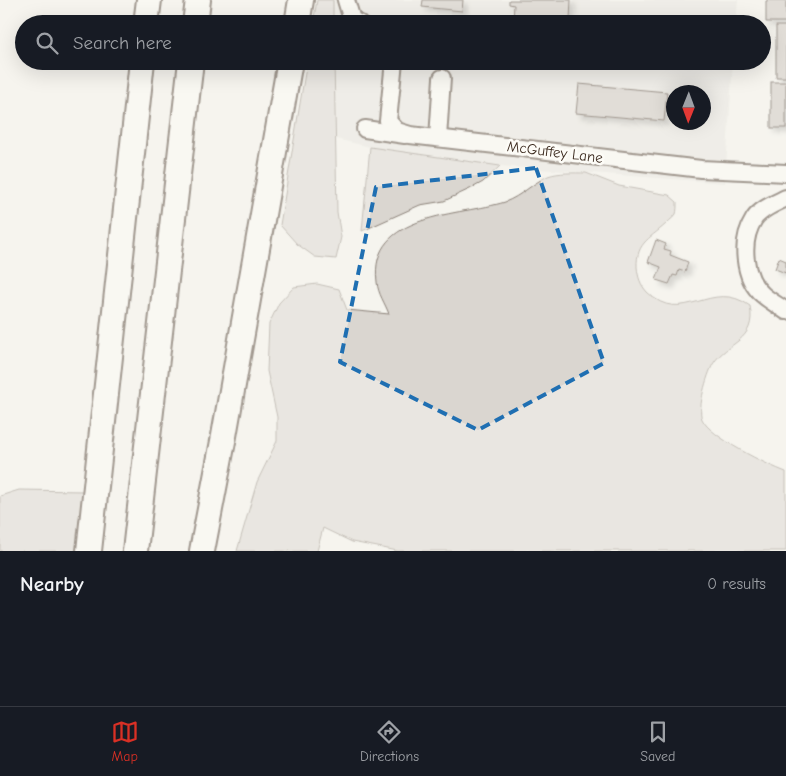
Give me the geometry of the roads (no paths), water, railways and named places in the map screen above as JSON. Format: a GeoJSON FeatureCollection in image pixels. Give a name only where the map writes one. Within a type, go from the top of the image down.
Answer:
{"type":"FeatureCollection","features":[{"type":"Feature","properties":{"kind":"highway"},"geometry":{"type":"LineString","coordinates":[[147,15],[149,0]]}},
{"type":"Feature","properties":{"kind":"highway"},"geometry":{"type":"LineString","coordinates":[[196,15],[198,0]]}},
{"type":"Feature","properties":{"kind":"highway"},"geometry":{"type":"LineString","coordinates":[[298,15],[301,0]]}},
{"type":"Feature","properties":{"kind":"highway"},"geometry":{"type":"LineString","coordinates":[[89,551],[141,70]]}},
{"type":"Feature","properties":{"kind":"highway"},"geometry":{"type":"LineString","coordinates":[[136,551],[190,70]]}},
{"type":"Feature","properties":{"kind":"highway"},"geometry":{"type":"LineString","coordinates":[[202,551],[288,70]]}},
{"type":"Feature","properties":{"kind":"street"},"geometry":{"type":"LineString","coordinates":[[346,0],[350,15]]}},
{"type":"Feature","properties":{"kind":"street","name":"McGuffey Lane"},"geometry":{"type":"LineString","coordinates":[[393,70],[388,121],[397,131],[410,136],[701,169],[786,173]]}},
{"type":"Feature","properties":{"kind":"street"},"geometry":{"type":"LineString","coordinates":[[438,138],[442,78]]}},
{"type":"Feature","properties":{"kind":"street"},"geometry":{"type":"LineString","coordinates":[[365,129],[410,136]]}},
{"type":"Feature","properties":{"kind":"street"},"geometry":{"type":"LineString","coordinates":[[786,198],[754,218],[747,237],[745,254],[749,277],[762,295],[786,310]]}}]}
